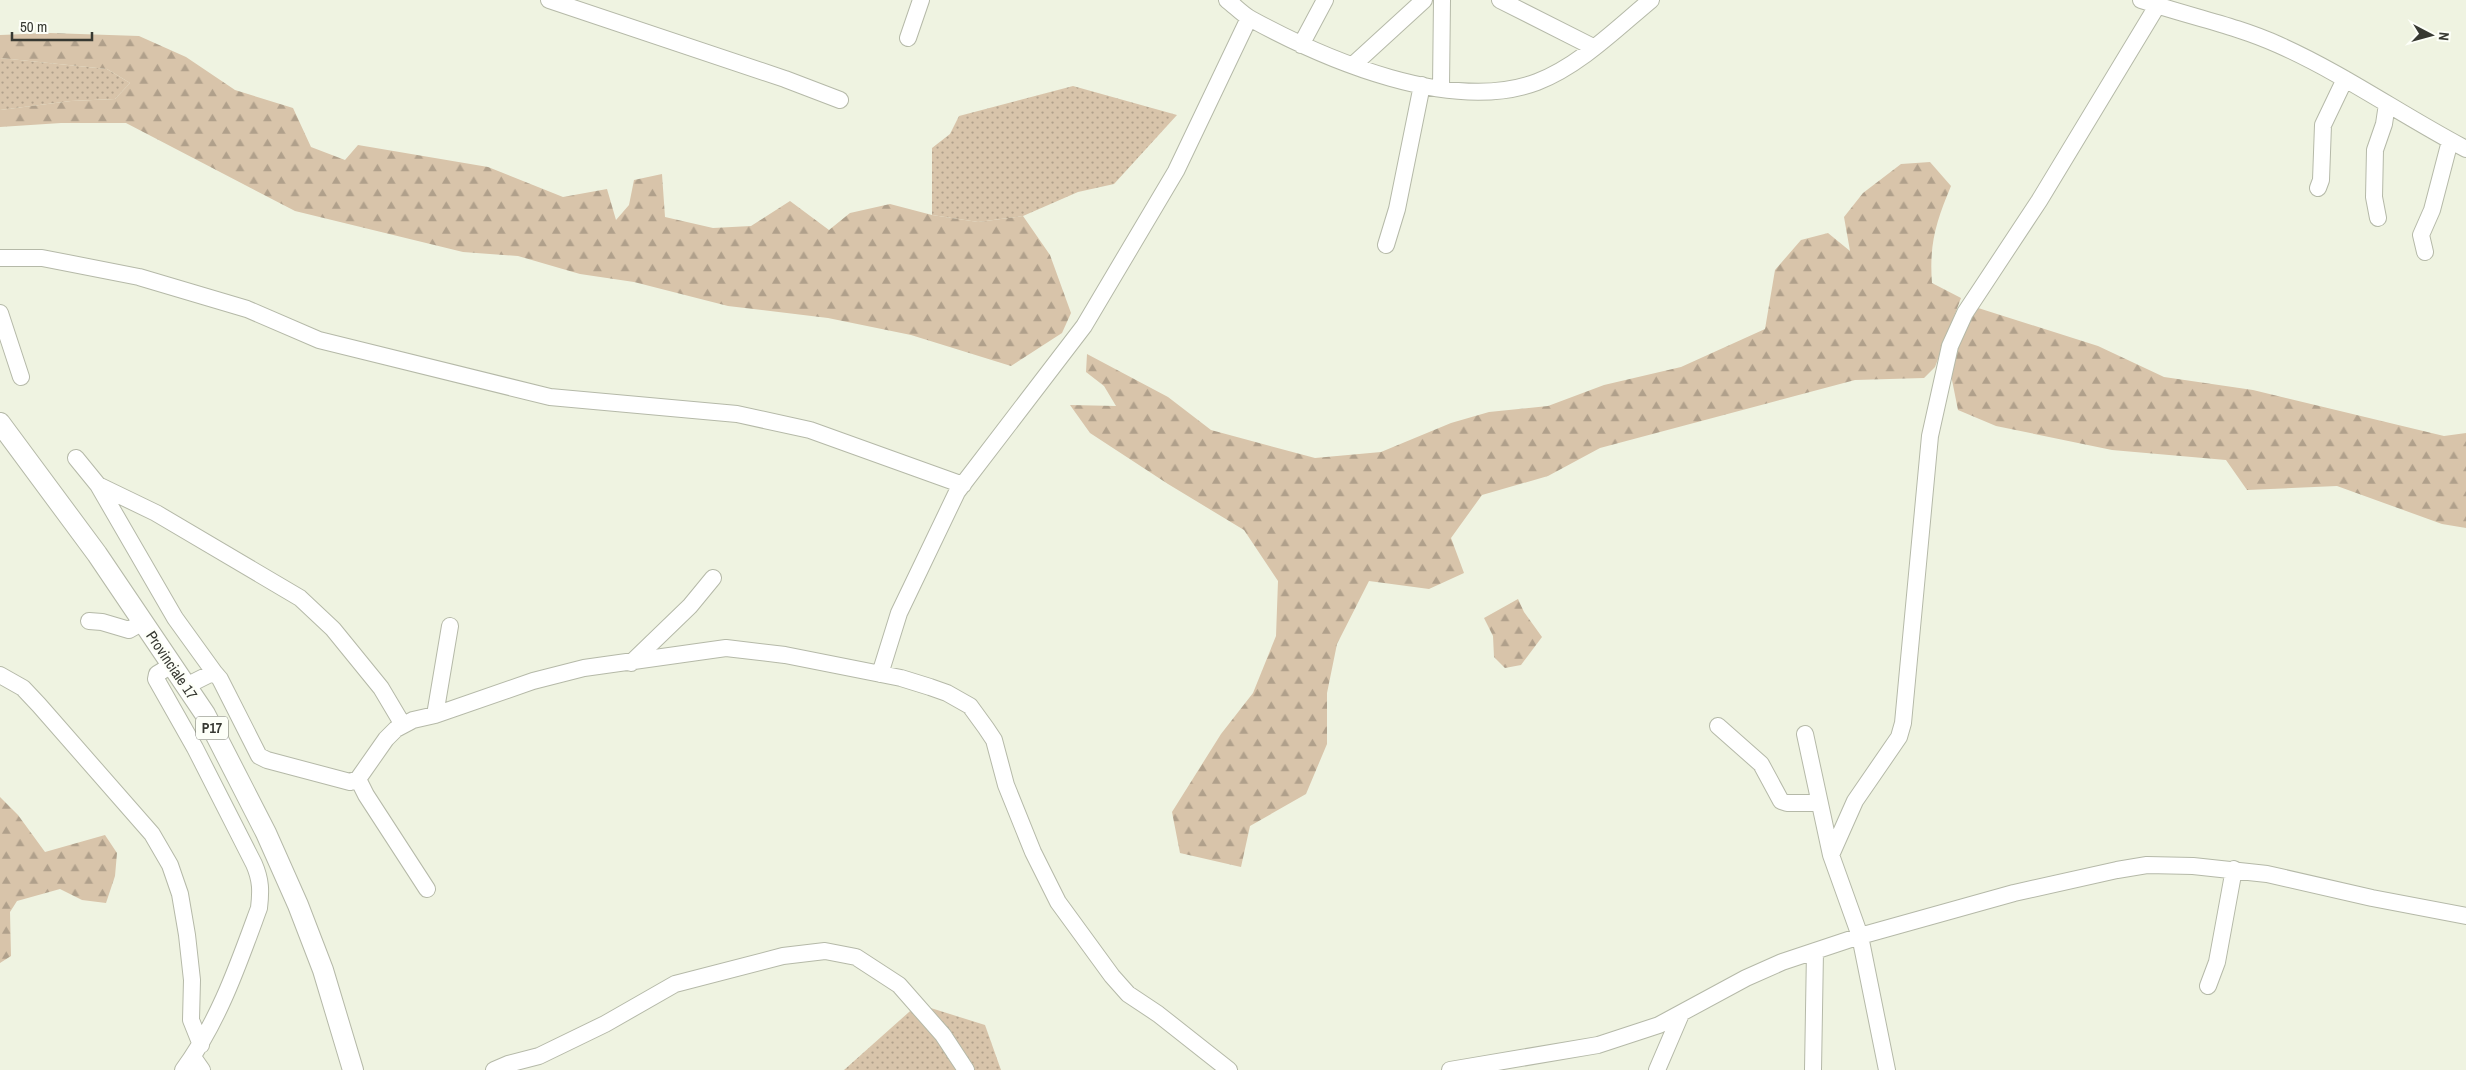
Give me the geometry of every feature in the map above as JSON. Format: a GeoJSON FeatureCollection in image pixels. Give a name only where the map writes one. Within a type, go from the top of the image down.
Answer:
{"type":"FeatureCollection","features":[{"type":"Feature","properties":{"kind":"main road","name":"Provinciale 17"},"geometry":{"type":"LineString","coordinates":[[0,423],[97,554],[205,714],[266,833],[298,905],[323,970],[354,1070]]}},
{"type":"Feature","properties":{"kind":"street"},"geometry":{"type":"LineString","coordinates":[[549,0],[784,79],[840,100]]}},
{"type":"Feature","properties":{"kind":"street"},"geometry":{"type":"LineString","coordinates":[[908,38],[921,0]]}},
{"type":"Feature","properties":{"kind":"street"},"geometry":{"type":"LineString","coordinates":[[1227,0],[1249,18],[1301,46],[1353,65],[1422,85],[1466,92],[1497,91],[1537,82],[1568,66],[1651,0]]}},
{"type":"Feature","properties":{"kind":"street"},"geometry":{"type":"LineString","coordinates":[[1301,46],[1325,0]]}},
{"type":"Feature","properties":{"kind":"street"},"geometry":{"type":"LineString","coordinates":[[1353,65],[1424,0]]}},
{"type":"Feature","properties":{"kind":"street"},"geometry":{"type":"LineString","coordinates":[[1441,88],[1442,0]]}},
{"type":"Feature","properties":{"kind":"street"},"geometry":{"type":"LineString","coordinates":[[1500,0],[1593,47]]}},
{"type":"Feature","properties":{"kind":"street"},"geometry":{"type":"LineString","coordinates":[[2141,0],[2236,29],[2312,60],[2466,149]]}},
{"type":"Feature","properties":{"kind":"street"},"geometry":{"type":"LineString","coordinates":[[1831,855],[1855,801],[1892,749],[1899,737],[1903,723],[1930,436],[1950,346],[1965,313],[2044,193],[2157,6]]}},
{"type":"Feature","properties":{"kind":"street"},"geometry":{"type":"LineString","coordinates":[[880,674],[899,613],[957,492],[1084,326],[1176,172],[1249,18]]}},
{"type":"Feature","properties":{"kind":"street"},"geometry":{"type":"LineString","coordinates":[[2318,188],[2321,180],[2323,126],[2345,79]]}},
{"type":"Feature","properties":{"kind":"street"},"geometry":{"type":"LineString","coordinates":[[1386,245],[1396,209],[1422,85]]}},
{"type":"Feature","properties":{"kind":"street"},"geometry":{"type":"LineString","coordinates":[[2378,218],[2374,197],[2375,150],[2384,124],[2387,104]]}},
{"type":"Feature","properties":{"kind":"street"},"geometry":{"type":"LineString","coordinates":[[2425,252],[2421,235],[2430,217],[2450,141]]}},
{"type":"Feature","properties":{"kind":"street"},"geometry":{"type":"LineString","coordinates":[[0,258],[42,258],[139,277],[247,309],[319,340],[550,397],[737,414],[810,430],[963,485]]}},
{"type":"Feature","properties":{"kind":"street"},"geometry":{"type":"LineString","coordinates":[[0,313],[21,377]]}},
{"type":"Feature","properties":{"kind":"street"},"geometry":{"type":"LineString","coordinates":[[76,458],[98,485],[175,618],[220,679],[259,756],[340,781],[350,782],[358,779],[386,739],[403,725],[413,720],[436,715],[532,681],[584,668],[631,663],[682,653],[726,648],[784,655],[880,674],[948,693],[970,706],[994,740],[1006,785],[1033,852],[1058,902],[1112,976],[1128,994],[1158,1014],[1229,1070]]}},
{"type":"Feature","properties":{"kind":"street"},"geometry":{"type":"LineString","coordinates":[[98,485],[156,513],[300,598],[333,629],[381,688],[403,725]]}},
{"type":"Feature","properties":{"kind":"street"},"geometry":{"type":"LineString","coordinates":[[631,663],[690,606],[713,578]]}},
{"type":"Feature","properties":{"kind":"street"},"geometry":{"type":"LineString","coordinates":[[89,621],[102,622],[129,630],[143,622]]}},
{"type":"Feature","properties":{"kind":"street"},"geometry":{"type":"LineString","coordinates":[[436,715],[450,626]]}},
{"type":"Feature","properties":{"kind":"street"},"geometry":{"type":"LineString","coordinates":[[172,664],[157,674],[156,679],[254,864],[260,877],[262,891],[259,908],[234,976],[199,1057],[183,1070]]}},
{"type":"Feature","properties":{"kind":"street"},"geometry":{"type":"LineString","coordinates":[[186,686],[214,672]]}},
{"type":"Feature","properties":{"kind":"street"},"geometry":{"type":"LineString","coordinates":[[0,675],[23,688],[33,699],[152,834],[170,865],[180,894],[187,935],[192,980],[191,1020],[199,1057]]}},
{"type":"Feature","properties":{"kind":"street"},"geometry":{"type":"LineString","coordinates":[[1718,726],[1761,764],[1781,801],[1787,803],[1818,803]]}},
{"type":"Feature","properties":{"kind":"street"},"geometry":{"type":"LineString","coordinates":[[1805,734],[1818,803],[1831,855],[1860,936],[1887,1070]]}},
{"type":"Feature","properties":{"kind":"street"},"geometry":{"type":"LineString","coordinates":[[216,790],[236,774]]}},
{"type":"Feature","properties":{"kind":"street"},"geometry":{"type":"LineString","coordinates":[[358,779],[366,795],[427,889]]}},
{"type":"Feature","properties":{"kind":"street"},"geometry":{"type":"LineString","coordinates":[[1450,1070],[1598,1045],[1644,1030],[1681,1014],[1746,978],[1815,951],[1860,936],[2014,893],[2116,870],[2156,864],[2234,869],[2466,916]]}},
{"type":"Feature","properties":{"kind":"street"},"geometry":{"type":"LineString","coordinates":[[2208,986],[2217,962],[2234,869]]}},
{"type":"Feature","properties":{"kind":"street"},"geometry":{"type":"LineString","coordinates":[[494,1070],[547,1052],[605,1024],[675,984],[783,956],[824,951],[856,957],[899,985],[943,1035],[966,1070]]}},
{"type":"Feature","properties":{"kind":"street"},"geometry":{"type":"LineString","coordinates":[[1813,1070],[1815,951]]}},
{"type":"Feature","properties":{"kind":"street"},"geometry":{"type":"LineString","coordinates":[[1657,1070],[1681,1014]]}},
{"type":"Feature","properties":{"kind":"green space"},"geometry":{"type":"Polygon","coordinates":[[[50,33],[139,36],[186,57],[235,90],[293,108],[311,147],[345,160],[358,145],[488,167],[563,197],[607,189],[616,220],[629,205],[634,180],[662,174],[665,217],[713,228],[751,226],[790,201],[829,230],[850,213],[890,204],[932,215],[978,222],[1023,216],[1050,255],[1071,313],[1062,333],[1011,366],[911,335],[828,318],[728,306],[634,282],[580,274],[518,256],[463,252],[295,211],[126,123],[61,123],[0,127],[0,110],[71,101],[115,99],[130,83],[107,69],[0,58],[0,35],[50,33]]]}},
{"type":"Feature","properties":{"kind":"green space"},"geometry":{"type":"Polygon","coordinates":[[[0,58],[107,69],[130,83],[115,99],[71,101],[0,110],[0,58]]]}},
{"type":"Feature","properties":{"kind":"green space"},"geometry":{"type":"Polygon","coordinates":[[[1073,86],[1177,115],[1114,184],[1078,192],[1023,216],[978,222],[932,215],[932,148],[950,134],[959,116],[1073,86]]]}},
{"type":"Feature","properties":{"kind":"green space"},"geometry":{"type":"Polygon","coordinates":[[[1930,162],[1951,186],[1935,233],[1931,269],[1932,283],[1961,298],[1935,367],[1924,378],[1855,380],[1600,448],[1548,476],[1482,495],[1451,538],[1464,573],[1429,589],[1369,581],[1337,644],[1327,693],[1327,744],[1306,794],[1250,826],[1241,867],[1180,853],[1172,812],[1221,734],[1253,693],[1276,636],[1278,581],[1244,530],[1168,484],[1090,433],[1070,405],[1116,406],[1104,386],[1086,372],[1087,354],[1168,397],[1211,430],[1315,458],[1381,452],[1451,423],[1489,412],[1548,406],[1604,385],[1681,367],[1765,329],[1775,270],[1801,240],[1828,233],[1850,251],[1844,217],[1863,193],[1901,164],[1930,162]]]}},
{"type":"Feature","properties":{"kind":"green space"},"geometry":{"type":"Polygon","coordinates":[[[1975,307],[2098,346],[2164,377],[2253,390],[2444,436],[2466,433],[2466,528],[2442,524],[2337,486],[2247,490],[2226,460],[2112,450],[1996,426],[1958,410],[1951,375],[1958,341],[1975,307]]]}},
{"type":"Feature","properties":{"kind":"green space"},"geometry":{"type":"Polygon","coordinates":[[[1518,599],[1524,612],[1542,637],[1521,665],[1505,668],[1494,657],[1493,636],[1484,618],[1518,599]]]}},
{"type":"Feature","properties":{"kind":"green space"},"geometry":{"type":"Polygon","coordinates":[[[0,797],[18,815],[45,852],[105,835],[117,853],[115,876],[106,903],[82,900],[60,889],[17,901],[10,912],[11,956],[0,963],[0,797]]]}},
{"type":"Feature","properties":{"kind":"green space"},"geometry":{"type":"Polygon","coordinates":[[[918,1004],[985,1025],[1001,1070],[844,1070],[918,1004]]]}}]}
